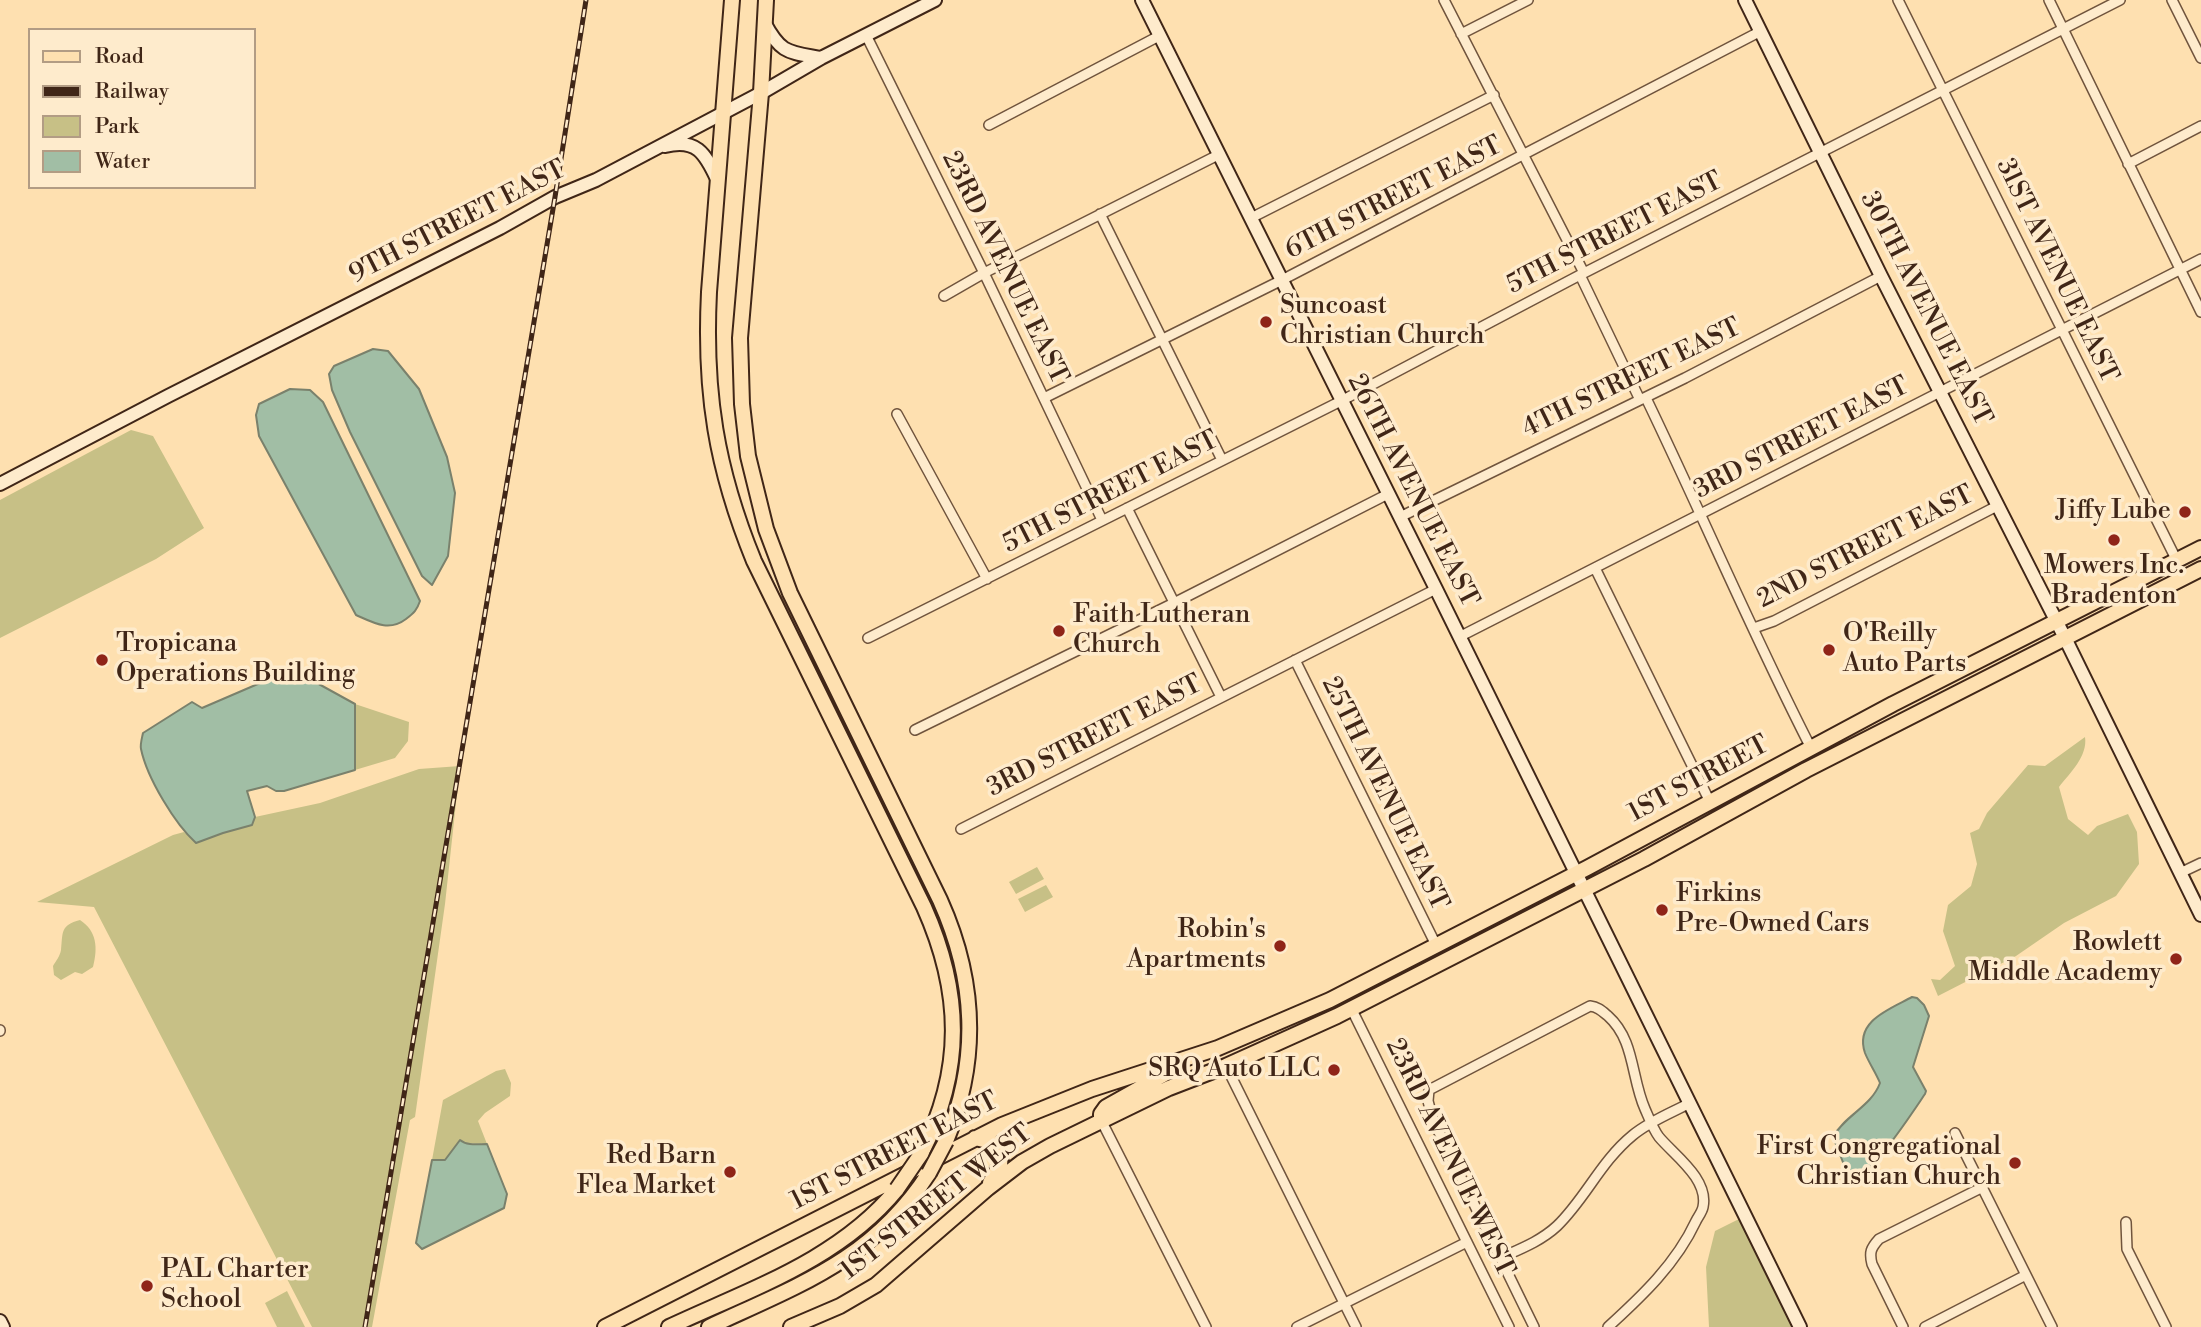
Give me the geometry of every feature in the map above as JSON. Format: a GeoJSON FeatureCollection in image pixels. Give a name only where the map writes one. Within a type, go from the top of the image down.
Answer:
{"type":"FeatureCollection","features":[{"type":"Feature","properties":{"kind":"main road","name":"1ST STREET WEST"},"geometry":{"type":"LineString","coordinates":[[669,1327],[833,1248],[869,1219],[897,1189],[921,1154],[937,1117],[949,1072],[953,1026],[949,980],[941,950],[924,907],[768,592],[731,499],[717,442],[708,377],[707,336],[732,0]]}},
{"type":"Feature","properties":{"kind":"main road","name":"1ST STREET WEST"},"geometry":{"type":"LineString","coordinates":[[709,1327],[815,1277],[855,1253],[891,1222],[929,1173],[946,1141],[961,1098],[968,1053],[969,1005],[960,951],[940,900],[790,593],[766,529],[748,456],[742,404],[740,338],[761,93],[765,0]]}},
{"type":"Feature","properties":{"kind":"main road","name":"1ST STREET"},"geometry":{"type":"LineString","coordinates":[[1218,1048],[1289,1019],[1378,976],[1577,874],[1811,748],[2201,548]]}},
{"type":"Feature","properties":{"kind":"main road","name":"1ST STREET"},"geometry":{"type":"LineString","coordinates":[[1226,1066],[1351,1008],[1585,890],[1832,757],[2201,569]]}},
{"type":"Feature","properties":{"kind":"main road"},"geometry":{"type":"LineString","coordinates":[[1832,757],[1833,749],[1837,745],[1914,705],[1937,683]]}},
{"type":"Feature","properties":{"kind":"main road"},"geometry":{"type":"LineString","coordinates":[[1719,817],[1737,797],[1809,758],[1811,748]]}},
{"type":"Feature","properties":{"kind":"main road"},"geometry":{"type":"LineString","coordinates":[[1101,1120],[1101,1114],[1106,1107],[1190,1057],[1212,1056],[1226,1066],[1227,1059],[1234,1053],[1351,997],[1378,976]]}},
{"type":"Feature","properties":{"kind":"main road","name":"1ST STREET EAST"},"geometry":{"type":"LineString","coordinates":[[605,1327],[1029,1113],[1075,1094],[1218,1048]]}},
{"type":"Feature","properties":{"kind":"main road","name":"1ST STREET WEST"},"geometry":{"type":"LineString","coordinates":[[791,1327],[840,1306],[876,1285],[988,1188],[1038,1152],[1169,1088],[1226,1066]]}},
{"type":"Feature","properties":{"kind":"main road"},"geometry":{"type":"LineString","coordinates":[[975,1138],[992,1142],[1001,1153],[1000,1165],[988,1188]]}},
{"type":"Feature","properties":{"kind":"street","name":"9TH STREET EAST"},"geometry":{"type":"LineString","coordinates":[[0,484],[500,228],[555,197],[590,183],[761,93],[821,58],[935,0]]}},
{"type":"Feature","properties":{"kind":"street","name":"26TH AVENUE EAST"},"geometry":{"type":"LineString","coordinates":[[1142,0],[1800,1327]]}},
{"type":"Feature","properties":{"kind":"street"},"geometry":{"type":"LineString","coordinates":[[1444,0],[1525,155],[1643,399],[1690,488],[1700,515],[1811,748]]}},
{"type":"Feature","properties":{"kind":"street"},"geometry":{"type":"LineString","coordinates":[[1461,34],[1528,0]]}},
{"type":"Feature","properties":{"kind":"street","name":"30TH AVENUE EAST"},"geometry":{"type":"LineString","coordinates":[[1745,0],[2201,915]]}},
{"type":"Feature","properties":{"kind":"street","name":"31ST AVENUE EAST"},"geometry":{"type":"LineString","coordinates":[[1898,0],[2177,561]]}},
{"type":"Feature","properties":{"kind":"street"},"geometry":{"type":"LineString","coordinates":[[2049,0],[2201,312]]}},
{"type":"Feature","properties":{"kind":"street","name":"5TH STREET EAST"},"geometry":{"type":"LineString","coordinates":[[868,638],[1341,401],[1582,274],[2120,0]]}},
{"type":"Feature","properties":{"kind":"street"},"geometry":{"type":"LineString","coordinates":[[2172,0],[2201,58]]}},
{"type":"Feature","properties":{"kind":"street"},"geometry":{"type":"LineString","coordinates":[[764,22],[780,47],[792,53],[821,58]]}},
{"type":"Feature","properties":{"kind":"street","name":"6TH STREET EAST"},"geometry":{"type":"LineString","coordinates":[[1044,398],[1282,280],[1760,31]]}},
{"type":"Feature","properties":{"kind":"street","name":"23RD AVENUE EAST"},"geometry":{"type":"LineString","coordinates":[[866,35],[1102,520]]}},
{"type":"Feature","properties":{"kind":"street"},"geometry":{"type":"LineString","coordinates":[[989,125],[1159,36]]}},
{"type":"Feature","properties":{"kind":"street"},"geometry":{"type":"LineString","coordinates":[[1251,218],[1494,95]]}},
{"type":"Feature","properties":{"kind":"street"},"geometry":{"type":"LineString","coordinates":[[2128,164],[2201,126]]}},
{"type":"Feature","properties":{"kind":"street"},"geometry":{"type":"LineString","coordinates":[[652,150],[678,143],[693,146],[702,151],[717,179]]}},
{"type":"Feature","properties":{"kind":"street"},"geometry":{"type":"LineString","coordinates":[[944,296],[984,273],[1220,154]]}},
{"type":"Feature","properties":{"kind":"street"},"geometry":{"type":"LineString","coordinates":[[1100,214],[1222,460]]}},
{"type":"Feature","properties":{"kind":"street","name":"3RD STREET EAST"},"geometry":{"type":"LineString","coordinates":[[1460,637],[2201,258]]}},
{"type":"Feature","properties":{"kind":"street","name":"4TH STREET EAST"},"geometry":{"type":"LineString","coordinates":[[1400,517],[1643,399],[1881,276]]}},
{"type":"Feature","properties":{"kind":"street"},"geometry":{"type":"LineString","coordinates":[[897,414],[987,579]]}},
{"type":"Feature","properties":{"kind":"street"},"geometry":{"type":"LineString","coordinates":[[915,730],[1388,494]]}},
{"type":"Feature","properties":{"kind":"street","name":"2ND STREET EAST"},"geometry":{"type":"LineString","coordinates":[[1754,628],[1774,621],[1997,506]]}},
{"type":"Feature","properties":{"kind":"street"},"geometry":{"type":"LineString","coordinates":[[1127,508],[1221,697]]}},
{"type":"Feature","properties":{"kind":"street"},"geometry":{"type":"LineString","coordinates":[[1595,568],[1710,802]]}},
{"type":"Feature","properties":{"kind":"street","name":"3RD STREET EAST"},"geometry":{"type":"LineString","coordinates":[[961,829],[1436,589]]}},
{"type":"Feature","properties":{"kind":"street","name":"25TH AVENUE EAST"},"geometry":{"type":"LineString","coordinates":[[1295,660],[1436,945]]}},
{"type":"Feature","properties":{"kind":"street"},"geometry":{"type":"LineString","coordinates":[[2180,873],[2201,863]]}},
{"type":"Feature","properties":{"kind":"street"},"geometry":{"type":"LineString","coordinates":[[1534,1327],[1433,1120],[1429,1090],[1590,1006],[1596,1007],[1611,1019],[1624,1037],[1635,1068],[1642,1101],[1657,1134],[1695,1176],[1703,1207],[1690,1234],[1665,1272],[1608,1327]]}},
{"type":"Feature","properties":{"kind":"street","name":"23RD AVENUE WEST"},"geometry":{"type":"LineString","coordinates":[[1351,1008],[1509,1327]]}},
{"type":"Feature","properties":{"kind":"street"},"geometry":{"type":"LineString","coordinates":[[1226,1066],[1356,1327]]}},
{"type":"Feature","properties":{"kind":"street"},"geometry":{"type":"LineString","coordinates":[[1500,1258],[1542,1238],[1556,1228],[1570,1213],[1600,1169],[1634,1133],[1690,1102]]}},
{"type":"Feature","properties":{"kind":"street"},"geometry":{"type":"LineString","coordinates":[[1101,1120],[1206,1327]]}},
{"type":"Feature","properties":{"kind":"street"},"geometry":{"type":"LineString","coordinates":[[1955,1133],[2052,1327]]}},
{"type":"Feature","properties":{"kind":"street"},"geometry":{"type":"LineString","coordinates":[[1903,1327],[1872,1264],[1871,1247],[1879,1239],[1983,1188]]}},
{"type":"Feature","properties":{"kind":"street"},"geometry":{"type":"LineString","coordinates":[[2126,1222],[2127,1249],[2166,1327]]}},
{"type":"Feature","properties":{"kind":"street"},"geometry":{"type":"LineString","coordinates":[[1297,1327],[1467,1242]]}},
{"type":"Feature","properties":{"kind":"street"},"geometry":{"type":"LineString","coordinates":[[1925,1327],[2026,1275]]}},
{"type":"Feature","properties":{"kind":"street"},"geometry":{"type":"LineString","coordinates":[[0,1321],[3,1327]]}},
{"type":"Feature","properties":{"kind":"green space"},"geometry":{"type":"Polygon","coordinates":[[[131,430],[153,436],[204,528],[156,559],[0,638],[0,500],[131,430]]]}},
{"type":"Feature","properties":{"kind":"green space"},"geometry":{"type":"Polygon","coordinates":[[[355,704],[409,722],[408,741],[395,758],[355,770],[355,704]]]}},
{"type":"Feature","properties":{"kind":"green space"},"geometry":{"type":"Polygon","coordinates":[[[2085,737],[2081,757],[2059,787],[2068,819],[2088,835],[2097,826],[2128,814],[2137,832],[2139,864],[2116,896],[2064,923],[2016,956],[1938,996],[1931,979],[1940,980],[1955,966],[1943,931],[1948,905],[1971,886],[1977,864],[1970,833],[1979,829],[1987,813],[2028,765],[2045,766],[2085,737]]]}},
{"type":"Feature","properties":{"kind":"green space"},"geometry":{"type":"Polygon","coordinates":[[[460,766],[445,904],[415,1117],[410,1120],[372,1327],[312,1327],[94,907],[37,902],[173,835],[184,832],[197,843],[252,825],[255,817],[320,803],[419,769],[460,766]]]}},
{"type":"Feature","properties":{"kind":"green space"},"geometry":{"type":"Polygon","coordinates":[[[1037,867],[1044,879],[1016,894],[1009,882],[1037,867]]]}},
{"type":"Feature","properties":{"kind":"green space"},"geometry":{"type":"Polygon","coordinates":[[[1046,885],[1053,897],[1025,912],[1018,899],[1046,885]]]}},
{"type":"Feature","properties":{"kind":"green space"},"geometry":{"type":"Polygon","coordinates":[[[80,920],[90,929],[95,940],[93,967],[82,974],[75,972],[61,980],[54,975],[53,966],[60,952],[64,930],[69,924],[80,920]]]}},
{"type":"Feature","properties":{"kind":"green space"},"geometry":{"type":"Polygon","coordinates":[[[505,1069],[511,1083],[510,1096],[478,1121],[487,1144],[464,1143],[445,1160],[432,1160],[443,1100],[496,1071],[505,1069]]]}},
{"type":"Feature","properties":{"kind":"green space"},"geometry":{"type":"Polygon","coordinates":[[[1741,1218],[1794,1327],[1709,1327],[1706,1267],[1715,1231],[1741,1218]]]}},
{"type":"Feature","properties":{"kind":"green space"},"geometry":{"type":"Polygon","coordinates":[[[287,1291],[305,1327],[277,1327],[265,1303],[287,1291]]]}},
{"type":"Feature","properties":{"kind":"water"},"geometry":{"type":"Polygon","coordinates":[[[373,349],[388,351],[419,389],[447,457],[455,493],[448,556],[432,585],[422,576],[332,390],[329,374],[334,366],[373,349]]]}},
{"type":"Feature","properties":{"kind":"water"},"geometry":{"type":"Polygon","coordinates":[[[290,389],[310,390],[323,402],[420,601],[413,613],[400,623],[381,625],[356,615],[259,436],[256,415],[259,404],[290,389]]]}},
{"type":"Feature","properties":{"kind":"water"},"geometry":{"type":"Polygon","coordinates":[[[297,672],[355,704],[355,770],[284,791],[276,791],[267,786],[247,791],[255,817],[252,825],[196,843],[179,824],[156,786],[141,749],[143,733],[192,702],[202,708],[281,674],[297,672]]]}},
{"type":"Feature","properties":{"kind":"water"},"geometry":{"type":"Polygon","coordinates":[[[1912,997],[1924,1005],[1929,1016],[1913,1067],[1926,1091],[1925,1094],[1880,1156],[1859,1176],[1850,1180],[1833,1137],[1871,1098],[1880,1083],[1865,1053],[1865,1032],[1876,1018],[1912,997]]]}},
{"type":"Feature","properties":{"kind":"water"},"geometry":{"type":"Polygon","coordinates":[[[460,1140],[469,1144],[487,1144],[507,1194],[504,1208],[422,1249],[416,1243],[432,1160],[445,1160],[460,1140]]]}},
{"type":"Feature","properties":{"kind":"railway"},"geometry":{"type":"LineString","coordinates":[[365,1327],[586,0]]}},
{"type":"Feature","properties":{"kind":"place","name":"Suncoast Christian Church"},"geometry":{"type":"Point","coordinates":[1266,322]}},
{"type":"Feature","properties":{"kind":"place","name":"Jiffy Lube"},"geometry":{"type":"Point","coordinates":[2185,512]}},
{"type":"Feature","properties":{"kind":"place","name":"Mowers Inc. Bradenton"},"geometry":{"type":"Point","coordinates":[2114,540]}},
{"type":"Feature","properties":{"kind":"place","name":"Faith Lutheran Church"},"geometry":{"type":"Point","coordinates":[1059,631]}},
{"type":"Feature","properties":{"kind":"place","name":"O'Reilly Auto Parts"},"geometry":{"type":"Point","coordinates":[1829,650]}},
{"type":"Feature","properties":{"kind":"place","name":"Tropicana Operations Building"},"geometry":{"type":"Point","coordinates":[102,660]}},
{"type":"Feature","properties":{"kind":"place","name":"Firkins Pre-Owned Cars"},"geometry":{"type":"Point","coordinates":[1662,910]}},
{"type":"Feature","properties":{"kind":"place","name":"Robin's Apartments"},"geometry":{"type":"Point","coordinates":[1280,946]}},
{"type":"Feature","properties":{"kind":"place","name":"Rowlett Middle Academy"},"geometry":{"type":"Point","coordinates":[2176,959]}},
{"type":"Feature","properties":{"kind":"place","name":"SRQ Auto LLC"},"geometry":{"type":"Point","coordinates":[1334,1070]}},
{"type":"Feature","properties":{"kind":"place","name":"First Congregational Christian Church"},"geometry":{"type":"Point","coordinates":[2015,1163]}},
{"type":"Feature","properties":{"kind":"place","name":"Red Barn Flea Market"},"geometry":{"type":"Point","coordinates":[730,1172]}},
{"type":"Feature","properties":{"kind":"place","name":"PAL Charter School"},"geometry":{"type":"Point","coordinates":[147,1286]}}]}
